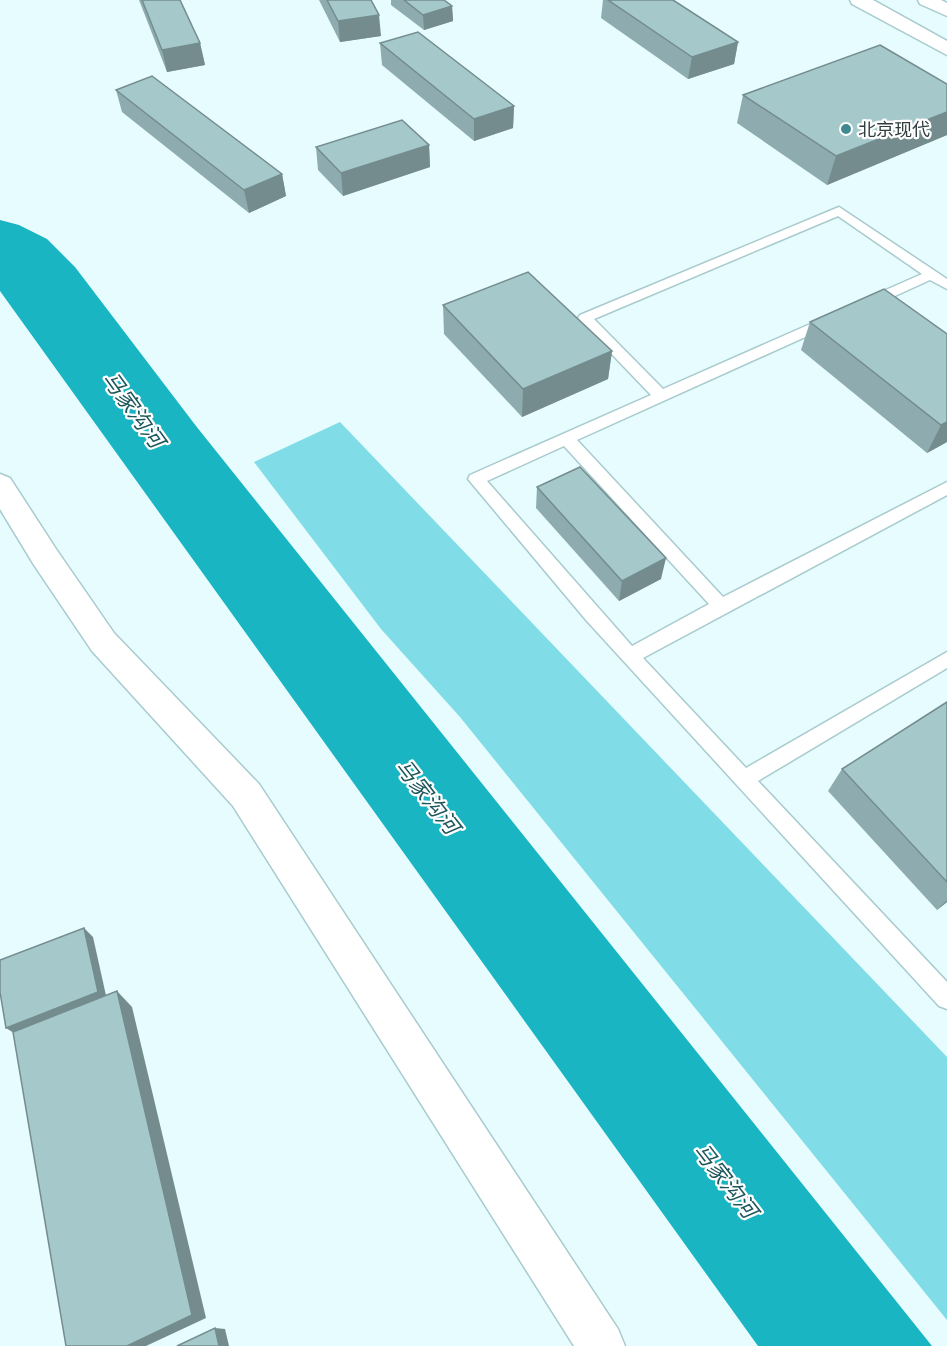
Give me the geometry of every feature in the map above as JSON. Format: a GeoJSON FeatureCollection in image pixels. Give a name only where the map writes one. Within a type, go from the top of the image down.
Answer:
{"type":"FeatureCollection","features":[{"type":"Feature","properties":{"kind":"street"},"geometry":{"type":"LineString","coordinates":[[859,0],[947,49]]}},
{"type":"Feature","properties":{"kind":"street"},"geometry":{"type":"LineString","coordinates":[[927,0],[947,10]]}},
{"type":"Feature","properties":{"kind":"street"},"geometry":{"type":"LineString","coordinates":[[0,485],[45,557],[103,642],[246,795],[601,1346]]}},
{"type":"Feature","properties":{"kind":"lane"},"geometry":{"type":"LineString","coordinates":[[661,396],[585,318],[839,211],[947,285]]}},
{"type":"Feature","properties":{"kind":"lane"},"geometry":{"type":"LineString","coordinates":[[932,274],[476,479],[592,615],[945,991]]}},
{"type":"Feature","properties":{"kind":"lane"},"geometry":{"type":"LineString","coordinates":[[567,439],[721,606]]}},
{"type":"Feature","properties":{"kind":"lane"},"geometry":{"type":"LineString","coordinates":[[630,656],[947,488]]}},
{"type":"Feature","properties":{"kind":"lane"},"geometry":{"type":"LineString","coordinates":[[744,779],[947,659]]}},
{"type":"Feature","properties":{"kind":"shaded area"},"geometry":{"type":"Polygon","coordinates":[[[340,422],[947,1057],[947,1320],[460,717],[381,629],[254,462],[340,422]]]}},
{"type":"Feature","properties":{"kind":"water","name":"马家沟河"},"geometry":{"type":"Polygon","coordinates":[[[0,220],[19,225],[47,239],[75,267],[196,426],[932,1346],[758,1346],[0,291],[0,220]]]}},
{"type":"Feature","properties":{"kind":"building"},"geometry":{"type":"Polygon","coordinates":[[[142,0],[180,0],[200,43],[162,50],[142,0]]]}},
{"type":"Feature","properties":{"kind":"building"},"geometry":{"type":"Polygon","coordinates":[[[327,0],[371,0],[379,15],[338,21],[327,0]]]}},
{"type":"Feature","properties":{"kind":"building"},"geometry":{"type":"Polygon","coordinates":[[[404,0],[444,0],[452,6],[423,15],[404,0]]]}},
{"type":"Feature","properties":{"kind":"building"},"geometry":{"type":"Polygon","coordinates":[[[608,0],[673,0],[738,42],[692,57],[608,0]]]}},
{"type":"Feature","properties":{"kind":"building"},"geometry":{"type":"Polygon","coordinates":[[[418,32],[514,106],[474,119],[380,43],[418,32]]]}},
{"type":"Feature","properties":{"kind":"building"},"geometry":{"type":"Polygon","coordinates":[[[880,45],[947,84],[947,112],[836,156],[743,95],[880,45]]]}},
{"type":"Feature","properties":{"kind":"building"},"geometry":{"type":"Polygon","coordinates":[[[152,76],[282,174],[244,190],[116,90],[152,76]]]}},
{"type":"Feature","properties":{"kind":"building"},"geometry":{"type":"Polygon","coordinates":[[[402,120],[429,145],[341,173],[316,147],[402,120]]]}},
{"type":"Feature","properties":{"kind":"building"},"geometry":{"type":"Polygon","coordinates":[[[528,272],[612,351],[523,389],[443,305],[528,272]]]}},
{"type":"Feature","properties":{"kind":"building"},"geometry":{"type":"Polygon","coordinates":[[[884,289],[947,334],[947,422],[941,425],[810,322],[884,289]]]}},
{"type":"Feature","properties":{"kind":"building"},"geometry":{"type":"Polygon","coordinates":[[[580,467],[666,558],[622,581],[537,487],[580,467]]]}},
{"type":"Feature","properties":{"kind":"building"},"geometry":{"type":"Polygon","coordinates":[[[947,702],[947,882],[842,769],[947,702]]]}},
{"type":"Feature","properties":{"kind":"building"},"geometry":{"type":"Polygon","coordinates":[[[84,928],[98,992],[6,1028],[0,992],[0,960],[84,928]]]}},
{"type":"Feature","properties":{"kind":"building"},"geometry":{"type":"Polygon","coordinates":[[[117,991],[192,1315],[127,1346],[66,1346],[13,1032],[117,991]]]}},
{"type":"Feature","properties":{"kind":"building"},"geometry":{"type":"Polygon","coordinates":[[[215,1328],[219,1346],[177,1346],[215,1328]]]}},
{"type":"Feature","properties":{"kind":"place","name":"北京现代"},"geometry":{"type":"Point","coordinates":[846,129]}}]}
